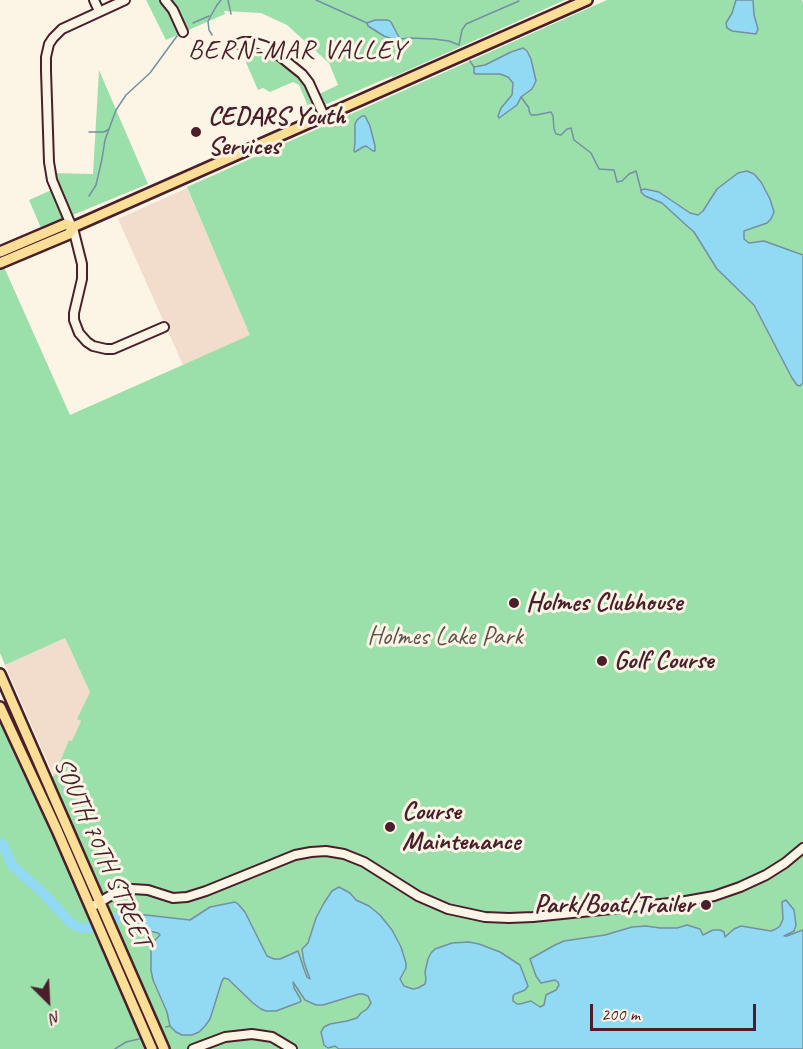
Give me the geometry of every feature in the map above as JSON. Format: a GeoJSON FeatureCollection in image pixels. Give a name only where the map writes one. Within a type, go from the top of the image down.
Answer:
{"type":"FeatureCollection","features":[{"type":"Feature","properties":{"kind":"main road"},"geometry":{"type":"LineString","coordinates":[[0,263],[69,234],[73,227],[587,0]]}},
{"type":"Feature","properties":{"kind":"main road"},"geometry":{"type":"LineString","coordinates":[[0,252],[66,224],[73,227]]}},
{"type":"Feature","properties":{"kind":"main road","name":"SOUTH 70TH STREET"},"geometry":{"type":"LineString","coordinates":[[0,674],[164,1049]]}},
{"type":"Feature","properties":{"kind":"main road","name":"SOUTH 70TH STREET"},"geometry":{"type":"LineString","coordinates":[[0,707],[57,830],[152,1049]]}},
{"type":"Feature","properties":{"kind":"street"},"geometry":{"type":"LineString","coordinates":[[94,0],[99,11]]}},
{"type":"Feature","properties":{"kind":"street"},"geometry":{"type":"LineString","coordinates":[[124,0],[68,25],[58,32],[50,44],[46,57],[50,171],[73,227],[83,270],[74,313],[76,327],[82,337],[93,346],[113,349],[164,327]]}},
{"type":"Feature","properties":{"kind":"street"},"geometry":{"type":"LineString","coordinates":[[165,0],[173,10],[183,32]]}},
{"type":"Feature","properties":{"kind":"street"},"geometry":{"type":"LineString","coordinates":[[238,44],[252,42],[265,46],[302,74],[309,82],[324,116]]}},
{"type":"Feature","properties":{"kind":"street"},"geometry":{"type":"LineString","coordinates":[[90,907],[101,903],[109,896],[136,888],[173,898],[187,897],[295,855],[326,851],[344,854],[364,862],[418,896],[448,909],[485,917],[533,917],[692,901],[714,896],[766,875],[803,848]]}},
{"type":"Feature","properties":{"kind":"street"},"geometry":{"type":"LineString","coordinates":[[96,892],[109,896]]}},
{"type":"Feature","properties":{"kind":"street"},"geometry":{"type":"LineString","coordinates":[[193,1049],[225,1037],[252,1034],[272,1037],[292,1049]]}},
{"type":"Feature","properties":{"kind":"shaded area"},"geometry":{"type":"Polygon","coordinates":[[[187,188],[251,335],[183,365],[118,219],[187,188]]]}},
{"type":"Feature","properties":{"kind":"shaded area"},"geometry":{"type":"Polygon","coordinates":[[[65,638],[90,692],[78,719],[81,721],[72,742],[69,741],[54,776],[5,665],[65,638]]]}},
{"type":"Feature","properties":{"kind":"green space"},"geometry":{"type":"Polygon","coordinates":[[[146,0],[565,0],[393,77],[310,111],[299,85],[293,82],[270,92],[263,88],[258,90],[238,44],[257,43],[302,74],[315,96],[338,85],[329,63],[287,25],[261,13],[224,11],[225,14],[166,40],[146,0]]]}},
{"type":"Feature","properties":{"kind":"green space","name":"Holmes Lake Park"},"geometry":{"type":"Polygon","coordinates":[[[607,0],[802,0],[803,3],[803,1049],[0,1049],[0,718],[4,716],[19,739],[14,716],[44,780],[54,776],[69,740],[72,741],[81,721],[77,719],[90,692],[65,638],[5,665],[0,653],[0,269],[4,267],[70,415],[250,335],[187,187],[607,0]]]}},
{"type":"Feature","properties":{"kind":"green space"},"geometry":{"type":"Polygon","coordinates":[[[99,70],[148,184],[41,228],[29,200],[56,188],[51,173],[93,174],[99,70]]]}},
{"type":"Feature","properties":{"kind":"water"},"geometry":{"type":"Polygon","coordinates":[[[736,0],[753,0],[758,29],[756,34],[732,31],[727,28],[726,23],[736,0]]]}},
{"type":"Feature","properties":{"kind":"water"},"geometry":{"type":"Polygon","coordinates":[[[375,20],[391,22],[400,39],[395,40],[384,36],[368,26],[367,23],[375,20]]]}},
{"type":"Feature","properties":{"kind":"water"},"geometry":{"type":"Polygon","coordinates":[[[523,48],[531,59],[536,81],[532,89],[521,97],[517,105],[499,118],[501,108],[512,95],[513,83],[508,77],[500,74],[476,74],[474,67],[485,65],[523,48]]]}},
{"type":"Feature","properties":{"kind":"water"},"geometry":{"type":"Polygon","coordinates":[[[362,116],[365,116],[370,126],[375,151],[366,146],[354,151],[355,124],[362,116]]]}},
{"type":"Feature","properties":{"kind":"water"},"geometry":{"type":"Polygon","coordinates":[[[747,171],[754,174],[761,182],[774,212],[767,223],[744,231],[744,239],[749,243],[764,241],[803,255],[803,383],[800,386],[792,378],[754,305],[717,269],[694,232],[662,203],[641,192],[645,189],[659,192],[690,213],[698,215],[717,189],[738,173],[747,171]]]}},
{"type":"Feature","properties":{"kind":"water"},"geometry":{"type":"Polygon","coordinates":[[[339,887],[350,893],[356,900],[369,906],[392,930],[406,963],[400,979],[404,986],[413,989],[425,984],[428,959],[435,949],[452,943],[469,942],[500,952],[520,965],[528,986],[513,996],[513,1001],[520,1004],[531,1001],[540,1007],[544,1005],[546,995],[556,990],[559,985],[555,980],[541,983],[530,959],[564,941],[646,926],[677,928],[687,925],[700,929],[703,935],[713,930],[720,930],[724,932],[725,937],[741,926],[771,931],[780,926],[783,919],[782,902],[786,900],[794,910],[796,925],[794,931],[784,936],[803,930],[803,1049],[339,1049],[335,1046],[328,1048],[324,1045],[321,1032],[324,1027],[357,1018],[371,1003],[368,996],[359,994],[316,1005],[305,1000],[293,982],[301,1001],[276,1011],[266,1011],[224,978],[210,1019],[205,1026],[192,1035],[182,1035],[170,1026],[167,1012],[153,980],[151,944],[160,935],[120,917],[128,913],[190,920],[210,907],[235,902],[245,912],[267,956],[280,959],[298,951],[307,977],[310,979],[302,949],[308,943],[316,918],[324,903],[332,891],[339,887]]]}},
{"type":"Feature","properties":{"kind":"waterway"},"geometry":{"type":"LineString","coordinates":[[212,35],[208,21],[221,0]]}},
{"type":"Feature","properties":{"kind":"waterway"},"geometry":{"type":"LineString","coordinates":[[228,0],[231,14]]}},
{"type":"Feature","properties":{"kind":"waterway"},"geometry":{"type":"LineString","coordinates":[[316,0],[367,23]]}},
{"type":"Feature","properties":{"kind":"waterway"},"geometry":{"type":"LineString","coordinates":[[400,39],[434,39],[459,45],[462,30],[466,24],[519,1]]}},
{"type":"Feature","properties":{"kind":"waterway"},"geometry":{"type":"LineString","coordinates":[[193,23],[209,16]]}},
{"type":"Feature","properties":{"kind":"waterway"},"geometry":{"type":"LineString","coordinates":[[89,196],[96,185],[105,140],[116,110],[126,95],[150,73],[177,36]]}},
{"type":"Feature","properties":{"kind":"waterway"},"geometry":{"type":"LineString","coordinates":[[470,61],[474,67]]}},
{"type":"Feature","properties":{"kind":"waterway"},"geometry":{"type":"LineString","coordinates":[[521,97],[531,115],[551,112],[556,134],[561,135],[571,128],[574,140],[591,153],[599,169],[614,170],[617,182],[636,171],[641,190]]}},
{"type":"Feature","properties":{"kind":"waterway"},"geometry":{"type":"LineString","coordinates":[[89,132],[104,132],[109,129]]}},
{"type":"Feature","properties":{"kind":"waterway"},"geometry":{"type":"LineString","coordinates":[[0,842],[12,865],[76,926],[89,928],[120,917],[132,918]]}},
{"type":"Feature","properties":{"kind":"waterway"},"geometry":{"type":"LineString","coordinates":[[166,1027],[170,1026]]}},
{"type":"Feature","properties":{"kind":"waterway"},"geometry":{"type":"LineString","coordinates":[[115,1049],[126,1042],[139,1039]]}},
{"type":"Feature","properties":{"kind":"place","name":"CEDARS Youth Services"},"geometry":{"type":"Point","coordinates":[196,132]}},
{"type":"Feature","properties":{"kind":"place","name":"Holmes Clubhouse"},"geometry":{"type":"Point","coordinates":[514,603]}},
{"type":"Feature","properties":{"kind":"place","name":"Golf Course"},"geometry":{"type":"Point","coordinates":[602,661]}},
{"type":"Feature","properties":{"kind":"place","name":"Course Maintenance"},"geometry":{"type":"Point","coordinates":[390,827]}},
{"type":"Feature","properties":{"kind":"place","name":"Park/Boat/Trailer"},"geometry":{"type":"Point","coordinates":[706,905]}},
{"type":"Feature","properties":{"kind":"district","name":"BERN-MAR VALLEY"},"geometry":{"type":"Point","coordinates":[297,51]}}]}
